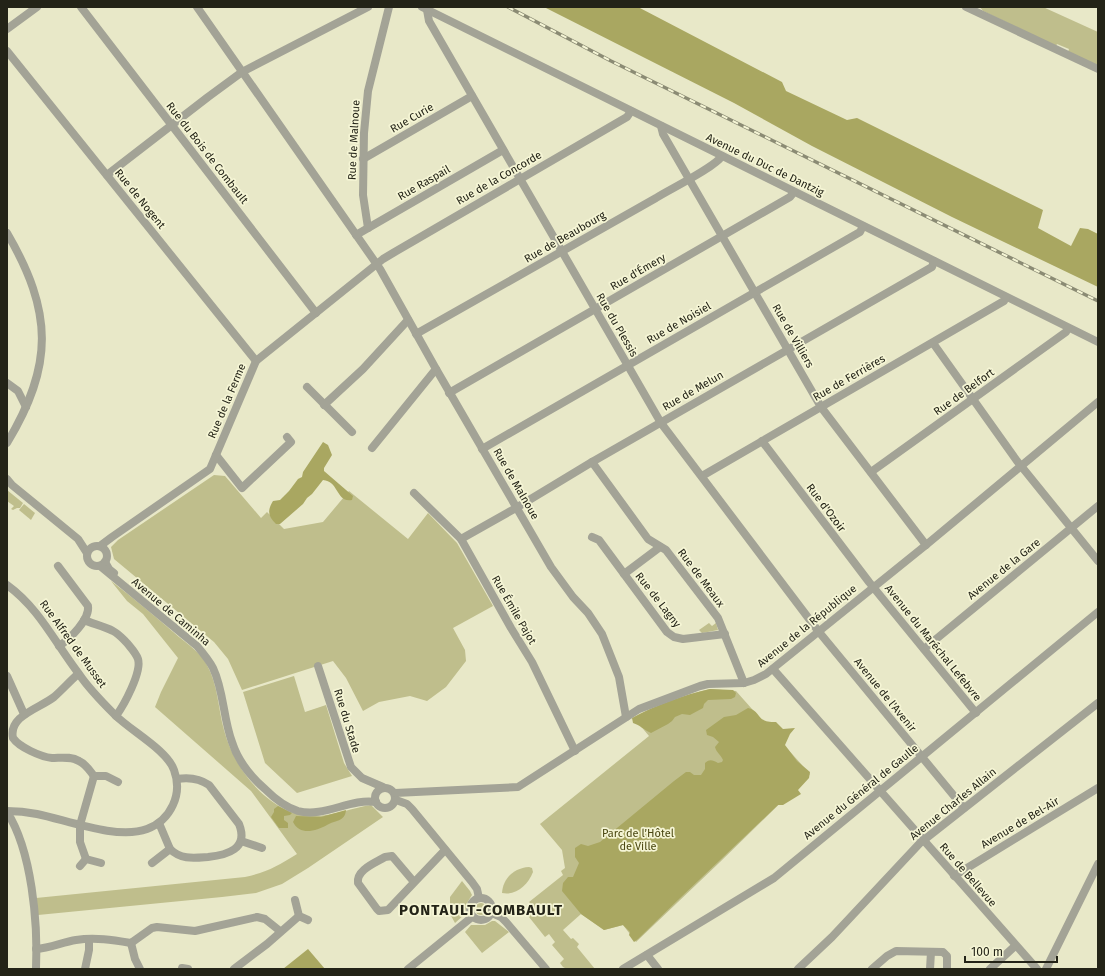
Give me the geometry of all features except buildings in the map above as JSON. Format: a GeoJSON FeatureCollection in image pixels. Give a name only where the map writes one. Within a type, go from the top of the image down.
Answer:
{"type":"FeatureCollection","features":[{"type":"Feature","properties":{"kind":"street"},"geometry":{"type":"LineString","coordinates":[[7,29],[37,7]]}},
{"type":"Feature","properties":{"kind":"street","name":"Rue du Bois de Combault"},"geometry":{"type":"LineString","coordinates":[[81,7],[316,313]]}},
{"type":"Feature","properties":{"kind":"street"},"geometry":{"type":"LineString","coordinates":[[197,7],[377,264]]}},
{"type":"Feature","properties":{"kind":"street"},"geometry":{"type":"LineString","coordinates":[[107,175],[242,72],[368,7]]}},
{"type":"Feature","properties":{"kind":"street","name":"Rue de Malnoue"},"geometry":{"type":"LineString","coordinates":[[368,228],[363,195],[364,133],[368,91],[389,7]]}},
{"type":"Feature","properties":{"kind":"street","name":"Rue du Plessis"},"geometry":{"type":"LineString","coordinates":[[424,8],[429,21],[519,179],[661,423],[819,632]]}},
{"type":"Feature","properties":{"kind":"street","name":"Avenue du Duc de Dantzig"},"geometry":{"type":"LineString","coordinates":[[424,8],[1098,342]]}},
{"type":"Feature","properties":{"kind":"street"},"geometry":{"type":"LineString","coordinates":[[970,8],[1098,70]]}},
{"type":"Feature","properties":{"kind":"street","name":"Rue de Nogent"},"geometry":{"type":"LineString","coordinates":[[7,51],[256,361]]}},
{"type":"Feature","properties":{"kind":"street","name":"Rue Curie"},"geometry":{"type":"LineString","coordinates":[[363,159],[472,96]]}},
{"type":"Feature","properties":{"kind":"street","name":"Rue de la Concorde"},"geometry":{"type":"LineString","coordinates":[[377,264],[393,253],[627,117],[631,111]]}},
{"type":"Feature","properties":{"kind":"street","name":"Rue de Villiers"},"geometry":{"type":"LineString","coordinates":[[661,126],[663,134],[821,407],[926,545]]}},
{"type":"Feature","properties":{"kind":"street","name":"Rue Raspail"},"geometry":{"type":"LineString","coordinates":[[356,235],[503,150]]}},
{"type":"Feature","properties":{"kind":"street","name":"Rue de Beaubourg"},"geometry":{"type":"LineString","coordinates":[[416,334],[562,252],[717,162],[722,156]]}},
{"type":"Feature","properties":{"kind":"street","name":"Rue d'Émery"},"geometry":{"type":"LineString","coordinates":[[449,393],[790,197],[794,192]]}},
{"type":"Feature","properties":{"kind":"street","name":"Rue de Noisiel"},"geometry":{"type":"LineString","coordinates":[[482,449],[860,232],[863,226]]}},
{"type":"Feature","properties":{"kind":"street"},"geometry":{"type":"LineString","coordinates":[[7,234],[22,260],[37,298],[42,320],[41,352],[38,371],[31,396],[7,443]]}},
{"type":"Feature","properties":{"kind":"street","name":"Rue de Melun"},"geometry":{"type":"LineString","coordinates":[[461,538],[516,508],[592,462],[932,267],[934,261]]}},
{"type":"Feature","properties":{"kind":"street","name":"Rue de Malnoue"},"geometry":{"type":"LineString","coordinates":[[377,264],[449,393],[516,508],[558,577],[573,597],[588,613],[602,634],[619,677],[626,717]]}},
{"type":"Feature","properties":{"kind":"street","name":"Rue de la Ferme"},"geometry":{"type":"LineString","coordinates":[[210,469],[256,361],[377,264]]}},
{"type":"Feature","properties":{"kind":"street","name":"Rue de Ferrières"},"geometry":{"type":"LineString","coordinates":[[702,476],[933,343],[1004,301],[1006,297]]}},
{"type":"Feature","properties":{"kind":"street"},"geometry":{"type":"LineString","coordinates":[[324,405],[363,369],[408,320]]}},
{"type":"Feature","properties":{"kind":"street","name":"Rue de Belfort"},"geometry":{"type":"LineString","coordinates":[[870,472],[1066,332],[1068,328]]}},
{"type":"Feature","properties":{"kind":"street"},"geometry":{"type":"LineString","coordinates":[[933,343],[1021,466],[1098,561]]}},
{"type":"Feature","properties":{"kind":"street"},"geometry":{"type":"LineString","coordinates":[[372,448],[436,369]]}},
{"type":"Feature","properties":{"kind":"street"},"geometry":{"type":"LineString","coordinates":[[7,383],[18,391],[31,396]]}},
{"type":"Feature","properties":{"kind":"street"},"geometry":{"type":"LineString","coordinates":[[307,387],[352,432]]}},
{"type":"Feature","properties":{"kind":"street"},"geometry":{"type":"LineString","coordinates":[[18,391],[26,407]]}},
{"type":"Feature","properties":{"kind":"street","name":"Avenue de la République"},"geometry":{"type":"LineString","coordinates":[[395,796],[515,787],[575,751],[638,709],[700,686],[708,684],[744,683],[760,678],[926,545],[1098,402]]}},
{"type":"Feature","properties":{"kind":"street"},"geometry":{"type":"LineString","coordinates":[[216,455],[242,488],[291,442],[286,437]]}},
{"type":"Feature","properties":{"kind":"street","name":"Rue d'Ozoir"},"geometry":{"type":"LineString","coordinates":[[762,441],[873,587]]}},
{"type":"Feature","properties":{"kind":"street","name":"Rue de Meaux"},"geometry":{"type":"LineString","coordinates":[[592,462],[648,539],[666,550],[718,618],[744,683]]}},
{"type":"Feature","properties":{"kind":"street"},"geometry":{"type":"LineString","coordinates":[[87,553],[210,469],[219,468],[229,472]]}},
{"type":"Feature","properties":{"kind":"street"},"geometry":{"type":"LineString","coordinates":[[9,482],[78,539],[106,552],[107,556],[102,564],[93,566],[88,562],[87,553],[78,539]]}},
{"type":"Feature","properties":{"kind":"street","name":"Rue Émile Pajot"},"geometry":{"type":"LineString","coordinates":[[414,493],[461,538],[511,628],[532,662],[575,751]]}},
{"type":"Feature","properties":{"kind":"street","name":"Avenue de la Gare"},"geometry":{"type":"LineString","coordinates":[[924,649],[1098,506]]}},
{"type":"Feature","properties":{"kind":"street","name":"Rue de Lagny"},"geometry":{"type":"LineString","coordinates":[[592,537],[599,540],[667,632],[674,637],[682,639],[725,634]]}},
{"type":"Feature","properties":{"kind":"street"},"geometry":{"type":"LineString","coordinates":[[624,574],[660,547]]}},
{"type":"Feature","properties":{"kind":"street","name":"Avenue de Caminha"},"geometry":{"type":"LineString","coordinates":[[102,564],[196,646],[208,660],[217,676],[227,725],[237,755],[241,763],[252,777],[271,795],[285,806],[304,812],[323,811],[368,801],[375,798]]}},
{"type":"Feature","properties":{"kind":"street"},"geometry":{"type":"LineString","coordinates":[[58,566],[88,606],[89,610],[84,620],[68,640],[60,646]]}},
{"type":"Feature","properties":{"kind":"street","name":"Rue Alfred de Musset"},"geometry":{"type":"LineString","coordinates":[[7,585],[17,592],[31,606],[78,674],[116,716],[130,729],[165,755],[171,763],[177,779],[177,790],[174,804],[167,815],[159,823],[145,830],[129,832],[108,831],[24,812],[7,812]]}},
{"type":"Feature","properties":{"kind":"street","name":"Avenue du Maréchal Lefebvre"},"geometry":{"type":"LineString","coordinates":[[873,587],[976,713]]}},
{"type":"Feature","properties":{"kind":"street","name":"Avenue du Général de Gaulle"},"geometry":{"type":"LineString","coordinates":[[623,969],[774,878],[1098,612]]}},
{"type":"Feature","properties":{"kind":"street"},"geometry":{"type":"LineString","coordinates":[[84,620],[107,628],[118,634],[138,658],[136,675],[125,704],[116,716]]}},
{"type":"Feature","properties":{"kind":"street","name":"Avenue de l'Avenir"},"geometry":{"type":"LineString","coordinates":[[819,632],[964,808]]}},
{"type":"Feature","properties":{"kind":"street","name":"Rue du Stade"},"geometry":{"type":"LineString","coordinates":[[318,666],[351,767],[362,778],[383,787]]}},
{"type":"Feature","properties":{"kind":"street","name":"Rue de Bellevue"},"geometry":{"type":"LineString","coordinates":[[773,668],[1015,946],[1037,969]]}},
{"type":"Feature","properties":{"kind":"street"},"geometry":{"type":"LineString","coordinates":[[78,674],[54,697],[32,711],[24,714],[19,719],[12,735],[16,742],[47,757],[79,760],[94,776]]}},
{"type":"Feature","properties":{"kind":"street"},"geometry":{"type":"LineString","coordinates":[[7,676],[24,714]]}},
{"type":"Feature","properties":{"kind":"street","name":"Avenue Charles Allain"},"geometry":{"type":"LineString","coordinates":[[798,969],[832,937],[924,841],[1098,702]]}},
{"type":"Feature","properties":{"kind":"street"},"geometry":{"type":"LineString","coordinates":[[94,776],[106,776],[118,782]]}},
{"type":"Feature","properties":{"kind":"street"},"geometry":{"type":"LineString","coordinates":[[86,859],[80,842],[80,825],[94,776]]}},
{"type":"Feature","properties":{"kind":"street"},"geometry":{"type":"LineString","coordinates":[[159,823],[170,849],[178,855],[188,858],[229,853],[241,841],[239,824],[209,785],[195,778],[177,779]]}},
{"type":"Feature","properties":{"kind":"street"},"geometry":{"type":"LineString","coordinates":[[395,796],[393,805],[388,808],[381,807],[375,798],[378,790],[383,787],[390,788],[395,796],[407,804],[472,882],[477,889],[479,898]]}},
{"type":"Feature","properties":{"kind":"street","name":"Avenue de Bel-Air"},"geometry":{"type":"LineString","coordinates":[[954,876],[1098,788]]}},
{"type":"Feature","properties":{"kind":"street"},"geometry":{"type":"LineString","coordinates":[[7,812],[23,845],[27,863],[33,907],[36,969]]}},
{"type":"Feature","properties":{"kind":"street"},"geometry":{"type":"LineString","coordinates":[[14,826],[16,816],[24,812]]}},
{"type":"Feature","properties":{"kind":"street"},"geometry":{"type":"LineString","coordinates":[[241,841],[262,848]]}},
{"type":"Feature","properties":{"kind":"street"},"geometry":{"type":"LineString","coordinates":[[152,863],[170,849]]}},
{"type":"Feature","properties":{"kind":"street"},"geometry":{"type":"LineString","coordinates":[[414,882],[394,858],[388,856],[361,872],[357,879],[358,883],[377,909],[384,911],[388,910],[445,850]]}},
{"type":"Feature","properties":{"kind":"street"},"geometry":{"type":"LineString","coordinates":[[86,859],[101,863]]}},
{"type":"Feature","properties":{"kind":"street"},"geometry":{"type":"LineString","coordinates":[[80,866],[86,859]]}},
{"type":"Feature","properties":{"kind":"street"},"geometry":{"type":"LineString","coordinates":[[1046,969],[1098,864]]}},
{"type":"Feature","properties":{"kind":"street"},"geometry":{"type":"LineString","coordinates":[[479,898],[486,899],[491,903],[492,913],[487,919],[479,921],[470,914],[470,907],[473,901],[479,898]]}},
{"type":"Feature","properties":{"kind":"street"},"geometry":{"type":"LineString","coordinates":[[295,900],[299,916]]}},
{"type":"Feature","properties":{"kind":"street"},"geometry":{"type":"LineString","coordinates":[[492,913],[501,917],[506,922],[546,969]]}},
{"type":"Feature","properties":{"kind":"street"},"geometry":{"type":"LineString","coordinates":[[299,916],[308,920]]}},
{"type":"Feature","properties":{"kind":"street"},"geometry":{"type":"LineString","coordinates":[[234,969],[299,916]]}},
{"type":"Feature","properties":{"kind":"street"},"geometry":{"type":"LineString","coordinates":[[408,969],[472,917]]}},
{"type":"Feature","properties":{"kind":"street"},"geometry":{"type":"LineString","coordinates":[[36,949],[42,949],[75,940],[100,938],[132,943],[152,928],[157,927],[195,931],[257,918],[265,919],[280,931]]}},
{"type":"Feature","properties":{"kind":"street"},"geometry":{"type":"LineString","coordinates":[[85,969],[89,950],[89,939]]}},
{"type":"Feature","properties":{"kind":"street"},"geometry":{"type":"LineString","coordinates":[[132,943],[135,958],[140,969]]}},
{"type":"Feature","properties":{"kind":"street"},"geometry":{"type":"LineString","coordinates":[[990,969],[1015,946]]}},
{"type":"Feature","properties":{"kind":"street"},"geometry":{"type":"LineString","coordinates":[[872,969],[887,956],[896,951],[943,952],[947,956],[947,969]]}},
{"type":"Feature","properties":{"kind":"street"},"geometry":{"type":"LineString","coordinates":[[930,969],[931,952]]}},
{"type":"Feature","properties":{"kind":"street"},"geometry":{"type":"LineString","coordinates":[[647,955],[658,969]]}},
{"type":"Feature","properties":{"kind":"green space"},"geometry":{"type":"Polygon","coordinates":[[[544,7],[638,7],[782,82],[786,91],[847,120],[857,118],[1043,210],[1038,228],[1071,246],[1080,228],[1088,229],[1098,234],[1098,287],[952,217],[812,146],[734,103],[544,7]]]}},
{"type":"Feature","properties":{"kind":"green space"},"geometry":{"type":"Polygon","coordinates":[[[980,7],[1043,7],[1098,32],[1098,66],[1068,52],[1069,49],[1057,44],[1056,46],[983,11],[980,7]]]}},
{"type":"Feature","properties":{"kind":"green space"},"geometry":{"type":"Polygon","coordinates":[[[323,442],[328,445],[332,455],[324,468],[324,471],[353,496],[352,500],[343,498],[332,484],[323,480],[303,504],[280,524],[276,524],[269,513],[273,501],[280,500],[298,479],[302,477],[303,472],[323,442]]]}},
{"type":"Feature","properties":{"kind":"green space"},"geometry":{"type":"Polygon","coordinates":[[[214,475],[225,476],[261,518],[267,512],[284,529],[323,522],[349,491],[408,539],[428,513],[457,543],[493,606],[453,628],[465,650],[466,661],[446,687],[427,701],[410,696],[379,702],[363,711],[346,678],[333,661],[242,690],[228,659],[214,642],[114,559],[111,547],[118,540],[214,475]]]}},
{"type":"Feature","properties":{"kind":"green space"},"geometry":{"type":"Polygon","coordinates":[[[7,490],[23,503],[20,508],[13,510],[11,509],[14,506],[7,501],[7,490]]]}},
{"type":"Feature","properties":{"kind":"green space"},"geometry":{"type":"Polygon","coordinates":[[[24,504],[35,513],[31,520],[19,510],[24,504]]]}},
{"type":"Feature","properties":{"kind":"green space"},"geometry":{"type":"Polygon","coordinates":[[[111,581],[191,646],[205,661],[213,680],[222,722],[229,745],[236,760],[256,788],[283,808],[298,814],[321,816],[371,805],[383,817],[282,884],[256,893],[38,915],[36,898],[245,877],[272,868],[297,854],[251,791],[155,707],[178,658],[143,614],[127,601],[111,581]]]}},
{"type":"Feature","properties":{"kind":"green space"},"geometry":{"type":"Polygon","coordinates":[[[709,623],[712,626],[716,623],[718,630],[702,633],[699,630],[709,623]]]}},
{"type":"Feature","properties":{"kind":"green space"},"geometry":{"type":"Polygon","coordinates":[[[294,676],[305,712],[326,705],[344,763],[352,776],[297,793],[265,763],[243,692],[294,676]]]}},
{"type":"Feature","properties":{"kind":"green space","name":"Parc de l’Hôtel de Ville"},"geometry":{"type":"Polygon","coordinates":[[[710,689],[736,691],[810,774],[636,942],[623,925],[604,930],[581,914],[563,930],[571,939],[573,938],[579,944],[577,947],[595,969],[567,969],[563,967],[560,963],[564,959],[552,945],[555,942],[549,934],[545,937],[525,912],[533,906],[529,902],[563,875],[561,871],[565,868],[562,850],[540,824],[649,736],[634,718],[671,701],[710,689]]]}},
{"type":"Feature","properties":{"kind":"green space"},"geometry":{"type":"Polygon","coordinates":[[[710,689],[733,690],[736,693],[735,697],[731,699],[708,700],[704,704],[703,708],[690,715],[682,714],[675,717],[668,724],[651,733],[633,723],[632,718],[660,705],[680,697],[710,689]]]}},
{"type":"Feature","properties":{"kind":"green space","name":"Parc de l’Hôtel de Ville"},"geometry":{"type":"Polygon","coordinates":[[[748,708],[765,721],[776,722],[783,729],[795,728],[790,734],[785,745],[797,761],[810,772],[809,778],[798,790],[801,794],[783,805],[778,805],[634,942],[629,935],[630,932],[623,925],[604,930],[581,914],[562,891],[563,883],[568,877],[573,877],[579,863],[575,857],[575,848],[581,844],[588,846],[600,842],[686,772],[690,772],[694,775],[701,775],[705,769],[705,763],[708,761],[711,760],[718,763],[722,762],[723,760],[715,747],[719,742],[713,737],[707,735],[706,730],[724,717],[736,715],[748,708]]]}},
{"type":"Feature","properties":{"kind":"green space"},"geometry":{"type":"Polygon","coordinates":[[[278,806],[292,813],[284,816],[284,820],[288,823],[288,828],[279,828],[271,817],[274,809],[278,806]]]}},
{"type":"Feature","properties":{"kind":"green space"},"geometry":{"type":"Polygon","coordinates":[[[346,810],[342,819],[313,830],[304,831],[293,822],[296,816],[321,817],[346,810]]]}},
{"type":"Feature","properties":{"kind":"green space"},"geometry":{"type":"Polygon","coordinates":[[[529,867],[532,868],[533,872],[525,885],[512,893],[502,893],[507,878],[510,875],[519,869],[529,867]]]}},
{"type":"Feature","properties":{"kind":"green space"},"geometry":{"type":"Polygon","coordinates":[[[462,881],[472,895],[467,903],[465,914],[455,923],[450,914],[450,897],[462,881]]]}},
{"type":"Feature","properties":{"kind":"green space"},"geometry":{"type":"Polygon","coordinates":[[[479,903],[483,903],[487,909],[483,915],[479,915],[475,911],[475,907],[479,903]]]}},
{"type":"Feature","properties":{"kind":"green space"},"geometry":{"type":"Polygon","coordinates":[[[495,921],[509,932],[482,953],[465,932],[471,925],[485,925],[495,921]]]}},
{"type":"Feature","properties":{"kind":"green space"},"geometry":{"type":"Polygon","coordinates":[[[308,949],[325,969],[283,969],[308,949]]]}},
{"type":"Feature","properties":{"kind":"railway"},"geometry":{"type":"LineString","coordinates":[[508,7],[611,61],[1098,301]]}},
{"type":"Feature","properties":{"kind":"district","name":"PONTAULT-COMBAULT"},"geometry":{"type":"Point","coordinates":[481,910]}}]}
